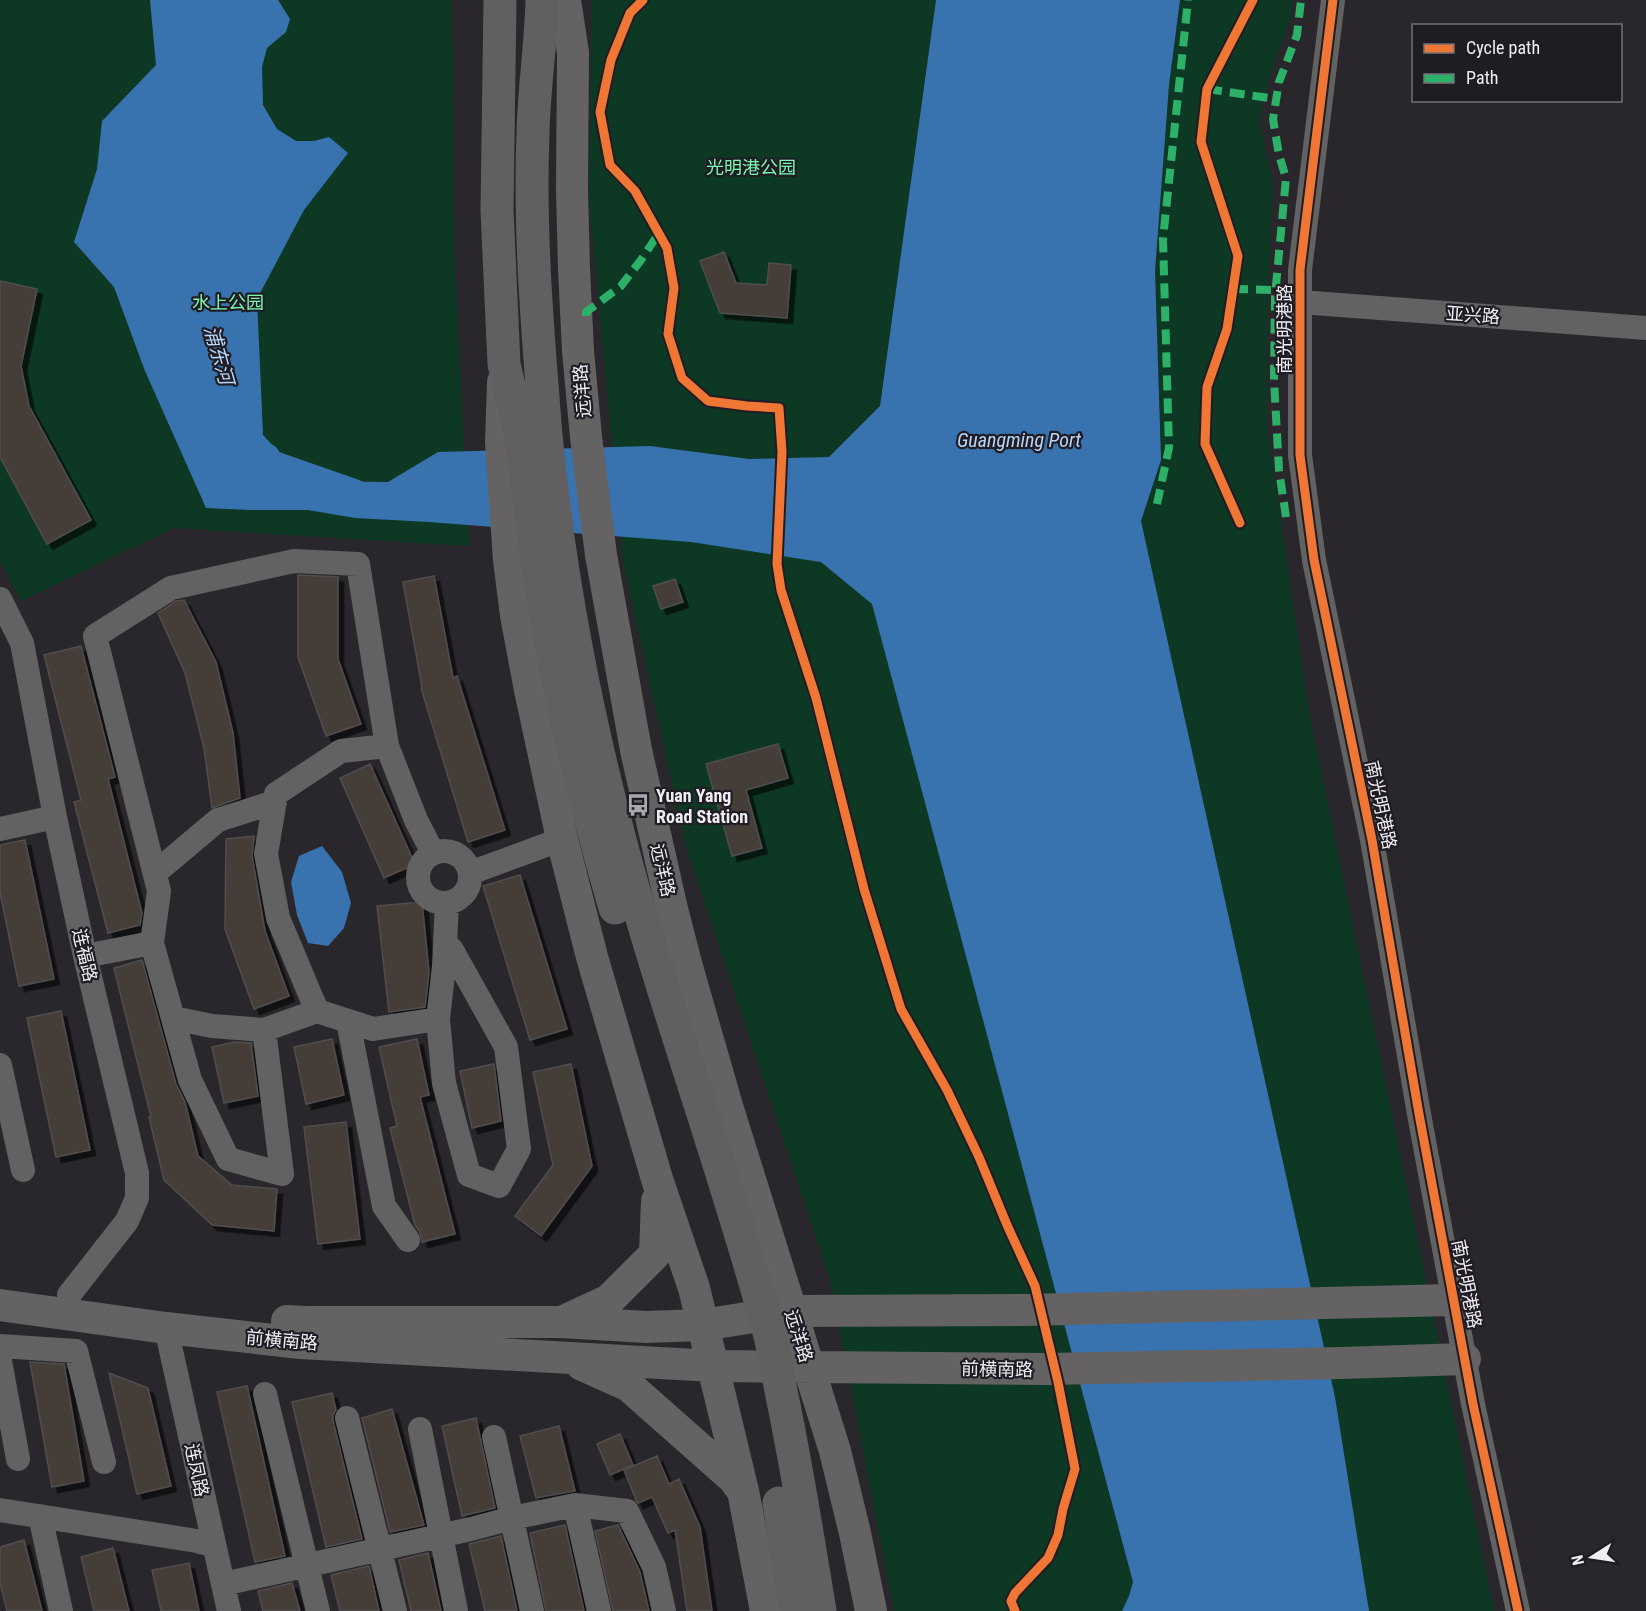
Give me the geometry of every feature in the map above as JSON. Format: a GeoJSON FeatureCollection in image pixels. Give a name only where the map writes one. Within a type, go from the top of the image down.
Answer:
{"type":"FeatureCollection","features":[{"type":"Feature","properties":{"kind":"highway"},"geometry":{"type":"LineString","coordinates":[[500,0],[497,210],[504,364],[523,438],[549,633],[573,747],[603,865],[724,1257],[748,1343],[768,1439],[796,1611]]}},
{"type":"Feature","properties":{"kind":"highway"},"geometry":{"type":"LineString","coordinates":[[542,0],[533,132],[532,190],[537,326],[523,438],[551,483],[576,652],[619,837],[770,1339],[791,1437],[820,1611]]}},
{"type":"Feature","properties":{"kind":"main road","name":"远洋路"},"geometry":{"type":"LineString","coordinates":[[565,0],[573,53],[574,269],[578,351],[586,437],[601,555],[636,750],[674,919],[702,1024],[809,1366],[848,1500],[870,1611]]}},
{"type":"Feature","properties":{"kind":"main road"},"geometry":{"type":"LineString","coordinates":[[523,438],[509,560],[516,615],[530,690],[562,839],[592,957],[657,1179],[694,1288],[714,1366],[743,1491],[766,1611]]}},
{"type":"Feature","properties":{"kind":"main road","name":"前横南路"},"geometry":{"type":"LineString","coordinates":[[561,1322],[609,1300],[655,1254],[657,1179]]}},
{"type":"Feature","properties":{"kind":"main road","name":"前横南路"},"geometry":{"type":"LineString","coordinates":[[0,1285],[171,1310],[306,1322],[561,1322],[646,1327],[703,1325],[791,1311],[1027,1310],[1454,1300]]}},
{"type":"Feature","properties":{"kind":"main road","name":"前横南路"},"geometry":{"type":"LineString","coordinates":[[0,1305],[166,1328],[301,1343],[714,1366],[1047,1369],[1465,1359]]}},
{"type":"Feature","properties":{"kind":"main road","name":"前横南路"},"geometry":{"type":"LineString","coordinates":[[565,1358],[628,1386],[733,1478],[743,1491]]}},
{"type":"Feature","properties":{"kind":"street","name":"南光明港路"},"geometry":{"type":"LineString","coordinates":[[1333,0],[1300,270],[1300,455],[1310,532],[1372,840],[1419,1114],[1473,1404],[1518,1611]]}},
{"type":"Feature","properties":{"kind":"street","name":"亚兴路"},"geometry":{"type":"LineString","coordinates":[[1300,302],[1646,328]]}},
{"type":"Feature","properties":{"kind":"street"},"geometry":{"type":"LineString","coordinates":[[264,1030],[282,1174],[228,1159],[190,1080],[152,943],[159,891],[95,636],[171,588],[294,561],[358,564],[387,746],[416,820],[433,853]]}},
{"type":"Feature","properties":{"kind":"street","name":"连福路"},"geometry":{"type":"LineString","coordinates":[[0,599],[22,643],[85,956],[137,1173],[137,1198],[127,1221],[69,1295]]}},
{"type":"Feature","properties":{"kind":"street"},"geometry":{"type":"LineString","coordinates":[[317,1011],[278,918],[266,854],[276,794],[340,751],[387,746]]}},
{"type":"Feature","properties":{"kind":"street"},"geometry":{"type":"LineString","coordinates":[[154,873],[218,820],[275,802]]}},
{"type":"Feature","properties":{"kind":"street"},"geometry":{"type":"LineString","coordinates":[[0,829],[55,816]]}},
{"type":"Feature","properties":{"kind":"street"},"geometry":{"type":"LineString","coordinates":[[470,873],[562,839]]}},
{"type":"Feature","properties":{"kind":"street"},"geometry":{"type":"LineString","coordinates":[[449,851],[468,865],[470,882],[467,890],[455,901],[438,903],[431,900],[420,888],[418,872],[421,864],[433,853],[449,851]]}},
{"type":"Feature","properties":{"kind":"street"},"geometry":{"type":"LineString","coordinates":[[445,943],[453,950],[506,1047],[519,1149],[499,1186],[469,1175],[444,1083],[438,1018],[444,966],[445,943],[447,903]]}},
{"type":"Feature","properties":{"kind":"street"},"geometry":{"type":"LineString","coordinates":[[85,956],[152,943]]}},
{"type":"Feature","properties":{"kind":"street"},"geometry":{"type":"LineString","coordinates":[[173,1018],[212,1026],[264,1030],[317,1011],[373,1029],[438,1018]]}},
{"type":"Feature","properties":{"kind":"street"},"geometry":{"type":"LineString","coordinates":[[348,1021],[384,1206],[408,1240]]}},
{"type":"Feature","properties":{"kind":"street"},"geometry":{"type":"LineString","coordinates":[[0,1065],[23,1170]]}},
{"type":"Feature","properties":{"kind":"street","name":"连凤路"},"geometry":{"type":"LineString","coordinates":[[166,1328],[229,1611]]}},
{"type":"Feature","properties":{"kind":"street"},"geometry":{"type":"LineString","coordinates":[[0,1346],[76,1351],[105,1462]]}},
{"type":"Feature","properties":{"kind":"street"},"geometry":{"type":"LineString","coordinates":[[0,1361],[18,1459]]}},
{"type":"Feature","properties":{"kind":"street"},"geometry":{"type":"LineString","coordinates":[[265,1394],[318,1611]]}},
{"type":"Feature","properties":{"kind":"street"},"geometry":{"type":"LineString","coordinates":[[347,1418],[395,1611]]}},
{"type":"Feature","properties":{"kind":"street"},"geometry":{"type":"LineString","coordinates":[[420,1429],[456,1611]]}},
{"type":"Feature","properties":{"kind":"street"},"geometry":{"type":"LineString","coordinates":[[494,1437],[532,1611]]}},
{"type":"Feature","properties":{"kind":"street"},"geometry":{"type":"LineString","coordinates":[[223,1584],[575,1505],[627,1511],[654,1567],[664,1611]]}},
{"type":"Feature","properties":{"kind":"street"},"geometry":{"type":"LineString","coordinates":[[575,1505],[599,1611]]}},
{"type":"Feature","properties":{"kind":"street"},"geometry":{"type":"LineString","coordinates":[[0,1510],[197,1540],[213,1545]]}},
{"type":"Feature","properties":{"kind":"street"},"geometry":{"type":"LineString","coordinates":[[40,1516],[61,1611]]}},
{"type":"Feature","properties":{"kind":"green space","name":"水上公园"},"geometry":{"type":"Polygon","coordinates":[[[0,0],[452,0],[454,245],[469,546],[174,528],[21,601],[0,561],[0,0]]]}},
{"type":"Feature","properties":{"kind":"green space","name":"光明港公园"},"geometry":{"type":"Polygon","coordinates":[[[592,0],[936,0],[880,406],[1133,1582],[1122,1611],[894,1611],[830,1280],[687,850],[623,562],[589,197],[592,0]]]}},
{"type":"Feature","properties":{"kind":"green space"},"geometry":{"type":"Polygon","coordinates":[[[1180,0],[1293,0],[1290,20],[1274,63],[1259,120],[1273,185],[1268,295],[1267,426],[1309,712],[1494,1611],[1369,1611],[1335,1397],[1141,521],[1161,460],[1155,271],[1169,85],[1180,0]]]}},
{"type":"Feature","properties":{"kind":"water","name":"Guangming Port"},"geometry":{"type":"Polygon","coordinates":[[[150,0],[278,0],[290,19],[286,32],[267,48],[262,67],[263,105],[277,129],[296,141],[314,141],[329,137],[348,153],[304,210],[257,299],[263,435],[305,481],[388,482],[438,452],[650,446],[749,459],[829,457],[880,406],[936,0],[1180,0],[1169,85],[1155,271],[1161,460],[1141,521],[1335,1397],[1369,1611],[1122,1611],[1133,1582],[872,604],[821,562],[691,542],[355,518],[308,510],[206,508],[145,371],[114,287],[74,242],[97,169],[102,121],[156,65],[150,0]]]}},
{"type":"Feature","properties":{"kind":"water"},"geometry":{"type":"Polygon","coordinates":[[[322,846],[342,872],[351,903],[344,928],[328,946],[308,943],[297,915],[291,882],[299,856],[322,846]]]}},
{"type":"Feature","properties":{"kind":"building"},"geometry":{"type":"Polygon","coordinates":[[[724,252],[736,283],[767,285],[769,263],[791,265],[787,318],[720,313],[700,261],[724,252]]]}},
{"type":"Feature","properties":{"kind":"building"},"geometry":{"type":"Polygon","coordinates":[[[0,281],[37,289],[21,366],[29,406],[91,520],[47,544],[0,457],[0,281]]]}},
{"type":"Feature","properties":{"kind":"building"},"geometry":{"type":"Polygon","coordinates":[[[298,575],[338,577],[338,659],[361,724],[326,736],[298,657],[298,575]]]}},
{"type":"Feature","properties":{"kind":"building"},"geometry":{"type":"Polygon","coordinates":[[[434,576],[453,678],[457,676],[505,830],[468,842],[421,688],[403,582],[434,576]]]}},
{"type":"Feature","properties":{"kind":"building"},"geometry":{"type":"Polygon","coordinates":[[[675,579],[683,602],[661,609],[653,586],[675,579]]]}},
{"type":"Feature","properties":{"kind":"building"},"geometry":{"type":"Polygon","coordinates":[[[184,600],[216,662],[233,733],[240,798],[212,808],[204,748],[185,673],[158,613],[176,601],[184,600]]]}},
{"type":"Feature","properties":{"kind":"building"},"geometry":{"type":"Polygon","coordinates":[[[81,646],[115,777],[108,779],[142,913],[140,925],[108,933],[74,802],[81,800],[44,655],[81,646]]]}},
{"type":"Feature","properties":{"kind":"building"},"geometry":{"type":"Polygon","coordinates":[[[778,744],[788,778],[746,790],[762,848],[732,856],[706,764],[778,744]]]}},
{"type":"Feature","properties":{"kind":"building"},"geometry":{"type":"Polygon","coordinates":[[[370,764],[415,864],[384,878],[340,778],[370,764]]]}},
{"type":"Feature","properties":{"kind":"building"},"geometry":{"type":"Polygon","coordinates":[[[254,836],[252,856],[265,931],[289,996],[254,1009],[225,929],[226,839],[254,836]]]}},
{"type":"Feature","properties":{"kind":"building"},"geometry":{"type":"Polygon","coordinates":[[[25,840],[54,979],[19,986],[0,892],[0,845],[25,840]]]}},
{"type":"Feature","properties":{"kind":"building"},"geometry":{"type":"Polygon","coordinates":[[[520,875],[567,1029],[530,1040],[483,886],[520,875]]]}},
{"type":"Feature","properties":{"kind":"building"},"geometry":{"type":"Polygon","coordinates":[[[422,902],[429,972],[425,1007],[389,1012],[377,906],[422,902]]]}},
{"type":"Feature","properties":{"kind":"building"},"geometry":{"type":"Polygon","coordinates":[[[142,960],[176,1084],[185,1102],[198,1156],[232,1185],[277,1189],[274,1231],[212,1225],[164,1180],[149,1117],[151,1117],[114,968],[142,960]]]}},
{"type":"Feature","properties":{"kind":"building"},"geometry":{"type":"Polygon","coordinates":[[[61,1011],[90,1150],[56,1157],[27,1018],[61,1011]]]}},
{"type":"Feature","properties":{"kind":"building"},"geometry":{"type":"Polygon","coordinates":[[[332,1039],[344,1095],[306,1104],[294,1047],[332,1039]]]}},
{"type":"Feature","properties":{"kind":"building"},"geometry":{"type":"Polygon","coordinates":[[[417,1039],[429,1095],[420,1097],[455,1234],[422,1242],[420,1232],[415,1225],[390,1128],[397,1126],[379,1047],[417,1039]]]}},
{"type":"Feature","properties":{"kind":"building"},"geometry":{"type":"Polygon","coordinates":[[[234,1042],[251,1043],[258,1096],[224,1103],[212,1047],[234,1042]]]}},
{"type":"Feature","properties":{"kind":"building"},"geometry":{"type":"Polygon","coordinates":[[[494,1064],[501,1121],[472,1128],[460,1071],[494,1064]]]}},
{"type":"Feature","properties":{"kind":"building"},"geometry":{"type":"Polygon","coordinates":[[[571,1064],[592,1166],[541,1236],[515,1216],[553,1165],[533,1072],[571,1064]]]}},
{"type":"Feature","properties":{"kind":"building"},"geometry":{"type":"Polygon","coordinates":[[[346,1122],[360,1239],[318,1244],[304,1127],[346,1122]]]}},
{"type":"Feature","properties":{"kind":"building"},"geometry":{"type":"Polygon","coordinates":[[[30,1362],[64,1364],[84,1481],[52,1487],[30,1362]]]}},
{"type":"Feature","properties":{"kind":"building"},"geometry":{"type":"Polygon","coordinates":[[[109,1373],[148,1388],[171,1486],[137,1494],[109,1373]]]}},
{"type":"Feature","properties":{"kind":"building"},"geometry":{"type":"Polygon","coordinates":[[[247,1386],[285,1556],[255,1562],[217,1392],[247,1386]]]}},
{"type":"Feature","properties":{"kind":"building"},"geometry":{"type":"Polygon","coordinates":[[[332,1393],[336,1410],[333,1421],[362,1539],[326,1547],[292,1402],[332,1393]]]}},
{"type":"Feature","properties":{"kind":"building"},"geometry":{"type":"Polygon","coordinates":[[[392,1409],[424,1525],[390,1532],[362,1418],[392,1409]]]}},
{"type":"Feature","properties":{"kind":"building"},"geometry":{"type":"Polygon","coordinates":[[[476,1418],[495,1508],[462,1516],[442,1426],[476,1418]]]}},
{"type":"Feature","properties":{"kind":"building"},"geometry":{"type":"Polygon","coordinates":[[[559,1426],[575,1491],[536,1498],[520,1436],[559,1426]]]}},
{"type":"Feature","properties":{"kind":"building"},"geometry":{"type":"Polygon","coordinates":[[[620,1434],[633,1465],[610,1475],[597,1444],[620,1434]]]}},
{"type":"Feature","properties":{"kind":"building"},"geometry":{"type":"Polygon","coordinates":[[[657,1456],[669,1484],[679,1479],[700,1527],[712,1611],[687,1611],[675,1530],[668,1533],[652,1497],[637,1502],[624,1470],[657,1456]]]}},
{"type":"Feature","properties":{"kind":"building"},"geometry":{"type":"Polygon","coordinates":[[[565,1525],[584,1611],[546,1611],[530,1533],[565,1525]]]}},
{"type":"Feature","properties":{"kind":"building"},"geometry":{"type":"Polygon","coordinates":[[[618,1525],[640,1572],[649,1611],[613,1611],[595,1531],[618,1525]]]}},
{"type":"Feature","properties":{"kind":"building"},"geometry":{"type":"Polygon","coordinates":[[[501,1536],[517,1611],[485,1611],[469,1544],[501,1536]]]}},
{"type":"Feature","properties":{"kind":"building"},"geometry":{"type":"Polygon","coordinates":[[[24,1540],[42,1611],[7,1611],[0,1583],[0,1547],[24,1540]]]}},
{"type":"Feature","properties":{"kind":"building"},"geometry":{"type":"Polygon","coordinates":[[[113,1548],[129,1611],[94,1611],[81,1557],[113,1548]]]}},
{"type":"Feature","properties":{"kind":"building"},"geometry":{"type":"Polygon","coordinates":[[[428,1553],[441,1611],[411,1611],[399,1560],[428,1553]]]}},
{"type":"Feature","properties":{"kind":"building"},"geometry":{"type":"Polygon","coordinates":[[[189,1563],[199,1611],[161,1611],[152,1570],[189,1563]]]}},
{"type":"Feature","properties":{"kind":"building"},"geometry":{"type":"Polygon","coordinates":[[[369,1566],[379,1611],[340,1611],[331,1575],[369,1566]]]}},
{"type":"Feature","properties":{"kind":"building"},"geometry":{"type":"Polygon","coordinates":[[[292,1583],[300,1611],[263,1611],[258,1591],[292,1583]]]}},
{"type":"Feature","properties":{"kind":"waterway","name":"浦东河"},"geometry":{"type":"LineString","coordinates":[[265,459],[268,465],[354,495]]}},
{"type":"Feature","properties":{"kind":"marked path"},"geometry":{"type":"LineString","coordinates":[[1157,504],[1169,448],[1163,239],[1188,0]]}},
{"type":"Feature","properties":{"kind":"marked path"},"geometry":{"type":"LineString","coordinates":[[1286,517],[1279,470],[1274,380],[1275,296],[1286,178],[1279,155],[1273,119],[1279,82],[1297,35],[1301,0]]}},
{"type":"Feature","properties":{"kind":"marked path"},"geometry":{"type":"LineString","coordinates":[[1207,89],[1276,99]]}},
{"type":"Feature","properties":{"kind":"marked path"},"geometry":{"type":"LineString","coordinates":[[586,316],[586,312],[621,286],[659,233]]}},
{"type":"Feature","properties":{"kind":"marked path"},"geometry":{"type":"LineString","coordinates":[[1233,289],[1276,290],[1300,302]]}},
{"type":"Feature","properties":{"kind":"cycle path"},"geometry":{"type":"LineString","coordinates":[[643,0],[630,13],[611,60],[600,112],[610,165],[635,191],[667,248],[674,288],[668,334],[682,378],[708,401],[779,408],[782,452],[777,564],[781,590],[816,698],[864,889],[901,1009],[947,1090],[1035,1286],[1058,1382],[1075,1469],[1058,1535],[1048,1558],[1015,1593],[1011,1601],[1015,1611]]}},
{"type":"Feature","properties":{"kind":"cycle path"},"geometry":{"type":"LineString","coordinates":[[1240,523],[1205,444],[1207,387],[1227,329],[1238,256],[1201,142],[1207,89],[1253,0]]}},
{"type":"Feature","properties":{"kind":"cycle path"},"geometry":{"type":"LineString","coordinates":[[1333,0],[1300,270],[1300,455],[1314,560],[1372,840],[1419,1114],[1473,1404],[1518,1611]]}},
{"type":"Feature","properties":{"kind":"place","name":"Yuan Yang Road Station"},"geometry":{"type":"Point","coordinates":[638,805]}}]}
